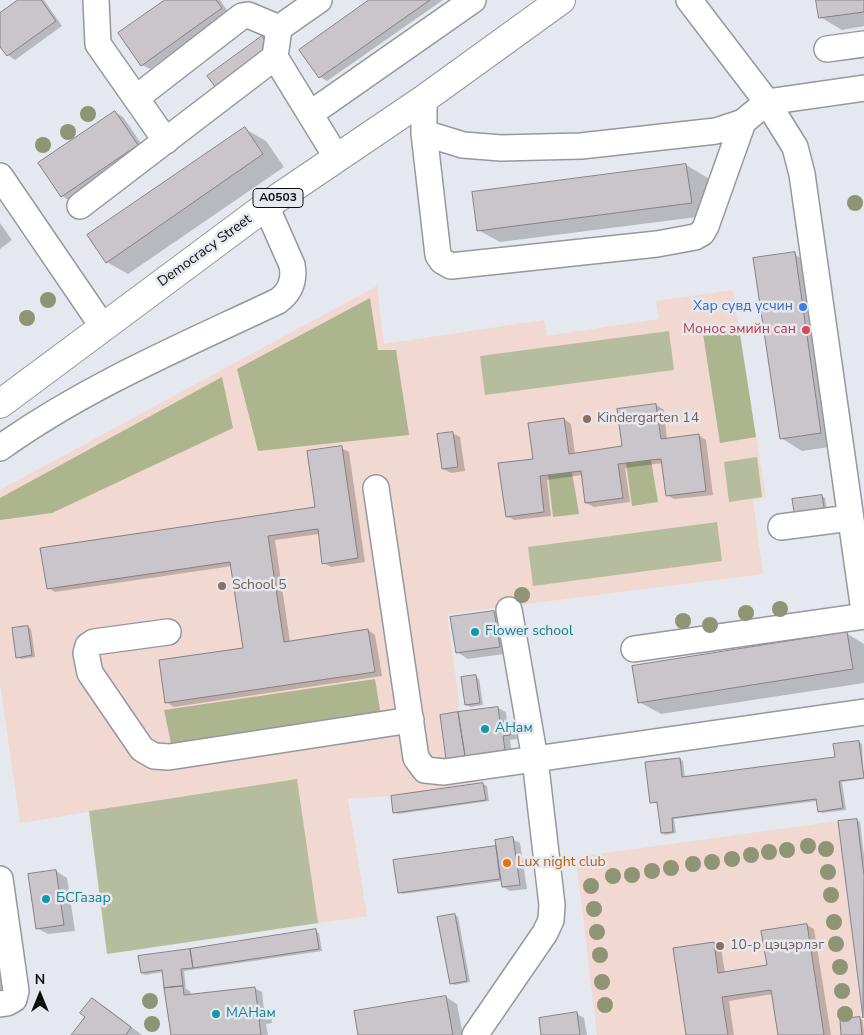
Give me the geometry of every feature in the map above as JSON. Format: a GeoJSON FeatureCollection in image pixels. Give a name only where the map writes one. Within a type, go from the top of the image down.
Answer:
{"type":"FeatureCollection","features":[{"type":"Feature","properties":{"kind":"main road","name":"Democracy Street"},"geometry":{"type":"LineString","coordinates":[[0,404],[266,206],[424,99],[561,0]]}},
{"type":"Feature","properties":{"kind":"street"},"geometry":{"type":"LineString","coordinates":[[96,0],[98,44],[166,141]]}},
{"type":"Feature","properties":{"kind":"street"},"geometry":{"type":"LineString","coordinates":[[319,0],[279,28],[275,57],[337,158]]}},
{"type":"Feature","properties":{"kind":"street"},"geometry":{"type":"LineString","coordinates":[[310,114],[473,0]]}},
{"type":"Feature","properties":{"kind":"street"},"geometry":{"type":"LineString","coordinates":[[689,0],[767,102],[795,147],[802,174],[852,502],[864,611]]}},
{"type":"Feature","properties":{"kind":"street"},"geometry":{"type":"LineString","coordinates":[[136,98],[242,16],[248,15],[279,28]]}},
{"type":"Feature","properties":{"kind":"street"},"geometry":{"type":"LineString","coordinates":[[827,49],[864,44]]}},
{"type":"Feature","properties":{"kind":"street"},"geometry":{"type":"LineString","coordinates":[[80,206],[275,57]]}},
{"type":"Feature","properties":{"kind":"street"},"geometry":{"type":"LineString","coordinates":[[424,133],[464,145],[501,148],[581,146],[716,131],[743,122],[767,102],[864,88]]}},
{"type":"Feature","properties":{"kind":"street"},"geometry":{"type":"LineString","coordinates":[[424,99],[424,133],[438,255],[442,261],[451,266],[657,244],[695,237],[702,233],[706,226],[743,122]]}},
{"type":"Feature","properties":{"kind":"street"},"geometry":{"type":"LineString","coordinates":[[0,176],[103,327]]}},
{"type":"Feature","properties":{"kind":"street"},"geometry":{"type":"LineString","coordinates":[[0,448],[33,424],[80,397],[278,301],[286,295],[294,275],[292,265],[266,206]]}},
{"type":"Feature","properties":{"kind":"street"},"geometry":{"type":"LineString","coordinates":[[376,488],[416,758],[425,770],[444,772],[864,712]]}},
{"type":"Feature","properties":{"kind":"street"},"geometry":{"type":"LineString","coordinates":[[781,527],[852,502]]}},
{"type":"Feature","properties":{"kind":"street"},"geometry":{"type":"LineString","coordinates":[[476,1035],[545,933],[551,920],[552,905],[535,759],[510,610]]}},
{"type":"Feature","properties":{"kind":"street"},"geometry":{"type":"LineString","coordinates":[[634,649],[864,616]]}},
{"type":"Feature","properties":{"kind":"street"},"geometry":{"type":"LineString","coordinates":[[168,632],[94,642],[88,646],[86,653],[90,673],[142,749],[154,756],[169,757],[411,720]]}},
{"type":"Feature","properties":{"kind":"street"},"geometry":{"type":"LineString","coordinates":[[0,879],[16,991],[14,999],[0,1004]]}},
{"type":"Feature","properties":{"kind":"shaded area","name":"School 5"},"geometry":{"type":"Polygon","coordinates":[[[377,286],[384,344],[544,320],[547,336],[659,319],[656,301],[733,290],[766,498],[753,500],[763,574],[447,614],[459,700],[458,712],[440,715],[446,758],[465,756],[483,783],[391,796],[348,799],[367,916],[107,954],[89,812],[20,823],[0,683],[0,490],[377,286]]]}},
{"type":"Feature","properties":{"kind":"shaded area","name":"10-р цэцэрлэг"},"geometry":{"type":"Polygon","coordinates":[[[838,821],[864,1035],[597,1035],[576,857],[838,821]]]}},
{"type":"Feature","properties":{"kind":"green space"},"geometry":{"type":"Polygon","coordinates":[[[370,298],[378,350],[396,350],[409,435],[258,451],[237,369],[370,298]]]}},
{"type":"Feature","properties":{"kind":"green space"},"geometry":{"type":"Polygon","coordinates":[[[739,328],[756,437],[720,443],[703,334],[739,328]]]}},
{"type":"Feature","properties":{"kind":"green space"},"geometry":{"type":"Polygon","coordinates":[[[669,331],[674,370],[485,395],[480,356],[669,331]]]}},
{"type":"Feature","properties":{"kind":"green space"},"geometry":{"type":"Polygon","coordinates":[[[222,377],[233,428],[52,513],[0,520],[0,498],[222,377]]]}},
{"type":"Feature","properties":{"kind":"green space"},"geometry":{"type":"Polygon","coordinates":[[[757,457],[762,497],[729,502],[724,462],[757,457]]]}},
{"type":"Feature","properties":{"kind":"green space"},"geometry":{"type":"Polygon","coordinates":[[[651,460],[658,502],[632,506],[626,463],[651,460]]]}},
{"type":"Feature","properties":{"kind":"green space"},"geometry":{"type":"Polygon","coordinates":[[[572,472],[579,514],[553,517],[548,475],[572,472]]]}},
{"type":"Feature","properties":{"kind":"green space"},"geometry":{"type":"Polygon","coordinates":[[[717,522],[722,561],[533,586],[528,547],[717,522]]]}},
{"type":"Feature","properties":{"kind":"green space"},"geometry":{"type":"Polygon","coordinates":[[[375,679],[381,716],[172,748],[164,710],[375,679]]]}},
{"type":"Feature","properties":{"kind":"green space"},"geometry":{"type":"Polygon","coordinates":[[[297,779],[318,923],[107,954],[89,811],[297,779]]]}},
{"type":"Feature","properties":{"kind":"building"},"geometry":{"type":"Polygon","coordinates":[[[18,0],[41,0],[56,21],[7,56],[0,47],[0,13],[18,0]]]}},
{"type":"Feature","properties":{"kind":"building"},"geometry":{"type":"Polygon","coordinates":[[[165,0],[216,0],[222,8],[141,66],[118,33],[165,0]]]}},
{"type":"Feature","properties":{"kind":"building"},"geometry":{"type":"Polygon","coordinates":[[[369,0],[430,0],[319,78],[299,50],[369,0]]]}},
{"type":"Feature","properties":{"kind":"building"},"geometry":{"type":"Polygon","coordinates":[[[816,0],[864,0],[864,12],[819,18],[816,0]]]}},
{"type":"Feature","properties":{"kind":"building"},"geometry":{"type":"Polygon","coordinates":[[[262,36],[272,50],[217,89],[207,76],[262,36]]]}},
{"type":"Feature","properties":{"kind":"building"},"geometry":{"type":"Polygon","coordinates":[[[115,111],[138,145],[61,197],[38,163],[115,111]]]}},
{"type":"Feature","properties":{"kind":"building"},"geometry":{"type":"Polygon","coordinates":[[[245,127],[263,154],[106,263],[87,235],[245,127]]]}},
{"type":"Feature","properties":{"kind":"building"},"geometry":{"type":"Polygon","coordinates":[[[686,164],[692,203],[477,231],[472,192],[686,164]]]}},
{"type":"Feature","properties":{"kind":"building"},"geometry":{"type":"Polygon","coordinates":[[[795,252],[821,433],[780,439],[753,258],[795,252]]]}},
{"type":"Feature","properties":{"kind":"building"},"geometry":{"type":"Polygon","coordinates":[[[656,404],[661,439],[699,434],[706,491],[666,496],[661,459],[618,464],[623,498],[585,503],[581,471],[540,476],[544,512],[506,517],[498,463],[533,459],[528,423],[564,418],[569,454],[622,446],[617,409],[656,404]]]}},
{"type":"Feature","properties":{"kind":"building"},"geometry":{"type":"Polygon","coordinates":[[[453,432],[458,467],[442,469],[437,434],[453,432]]]}},
{"type":"Feature","properties":{"kind":"building"},"geometry":{"type":"Polygon","coordinates":[[[342,446],[358,558],[322,564],[318,529],[268,536],[284,642],[368,629],[375,672],[165,703],[159,660],[243,648],[230,562],[47,589],[40,548],[315,507],[307,451],[342,446]]]}},
{"type":"Feature","properties":{"kind":"building"},"geometry":{"type":"Polygon","coordinates":[[[822,495],[825,513],[795,518],[792,499],[822,495]]]}},
{"type":"Feature","properties":{"kind":"building","name":"Flower school"},"geometry":{"type":"Polygon","coordinates":[[[494,611],[500,647],[456,653],[450,617],[494,611]]]}},
{"type":"Feature","properties":{"kind":"building"},"geometry":{"type":"Polygon","coordinates":[[[28,626],[32,655],[16,658],[12,628],[28,626]]]}},
{"type":"Feature","properties":{"kind":"building"},"geometry":{"type":"Polygon","coordinates":[[[847,632],[853,669],[638,703],[632,666],[847,632]]]}},
{"type":"Feature","properties":{"kind":"building"},"geometry":{"type":"Polygon","coordinates":[[[476,675],[480,703],[465,705],[461,677],[476,675]]]}},
{"type":"Feature","properties":{"kind":"building","name":"АНам"},"geometry":{"type":"Polygon","coordinates":[[[498,707],[500,722],[508,722],[510,735],[503,736],[505,750],[465,756],[458,712],[498,707]]]}},
{"type":"Feature","properties":{"kind":"building"},"geometry":{"type":"Polygon","coordinates":[[[458,712],[465,756],[446,759],[440,715],[458,712]]]}},
{"type":"Feature","properties":{"kind":"building"},"geometry":{"type":"Polygon","coordinates":[[[859,741],[864,778],[839,781],[843,808],[818,812],[816,799],[672,818],[673,832],[661,833],[657,802],[650,803],[645,762],[680,758],[682,777],[835,757],[833,744],[859,741]]]}},
{"type":"Feature","properties":{"kind":"building"},"geometry":{"type":"Polygon","coordinates":[[[483,783],[486,800],[393,813],[391,796],[483,783]]]}},
{"type":"Feature","properties":{"kind":"building"},"geometry":{"type":"Polygon","coordinates":[[[857,819],[864,875],[863,1018],[838,821],[857,819]]]}},
{"type":"Feature","properties":{"kind":"building","name":"Lux night club"},"geometry":{"type":"Polygon","coordinates":[[[513,837],[520,885],[502,887],[495,840],[513,837]]]}},
{"type":"Feature","properties":{"kind":"building"},"geometry":{"type":"Polygon","coordinates":[[[496,846],[500,879],[398,893],[393,860],[496,846]]]}},
{"type":"Feature","properties":{"kind":"building","name":"БСГазар"},"geometry":{"type":"Polygon","coordinates":[[[56,870],[64,925],[36,929],[28,874],[56,870]]]}},
{"type":"Feature","properties":{"kind":"building"},"geometry":{"type":"Polygon","coordinates":[[[455,914],[467,981],[450,984],[437,917],[455,914]]]}},
{"type":"Feature","properties":{"kind":"building"},"geometry":{"type":"Polygon","coordinates":[[[807,924],[824,1035],[778,1035],[771,990],[722,997],[728,1035],[686,1035],[673,948],[714,942],[718,973],[767,965],[761,931],[807,924]]]}},
{"type":"Feature","properties":{"kind":"building"},"geometry":{"type":"Polygon","coordinates":[[[316,929],[319,949],[193,968],[190,949],[316,929]]]}},
{"type":"Feature","properties":{"kind":"building"},"geometry":{"type":"Polygon","coordinates":[[[190,949],[193,968],[181,969],[183,986],[164,988],[162,970],[141,973],[138,956],[190,949]]]}},
{"type":"Feature","properties":{"kind":"building","name":"МАНам"},"geometry":{"type":"Polygon","coordinates":[[[183,986],[184,995],[255,987],[258,1009],[264,1008],[265,1019],[259,1020],[261,1035],[171,1035],[164,988],[183,986]]]}},
{"type":"Feature","properties":{"kind":"building"},"geometry":{"type":"Polygon","coordinates":[[[446,996],[453,1035],[358,1035],[354,1011],[446,996]]]}},
{"type":"Feature","properties":{"kind":"building"},"geometry":{"type":"Polygon","coordinates":[[[92,998],[131,1027],[126,1035],[71,1035],[85,1017],[80,1013],[92,998]]]}},
{"type":"Feature","properties":{"kind":"building"},"geometry":{"type":"Polygon","coordinates":[[[577,1012],[580,1035],[541,1035],[539,1018],[577,1012]]]}},
{"type":"Feature","properties":{"kind":"building"},"geometry":{"type":"Polygon","coordinates":[[[860,1017],[862,1035],[841,1035],[840,1019],[860,1017]]]}},
{"type":"Feature","properties":{"kind":"place","name":"Хар сувд үсчин"},"geometry":{"type":"Point","coordinates":[803,307]}},
{"type":"Feature","properties":{"kind":"place","name":"Монос эмийн сан"},"geometry":{"type":"Point","coordinates":[806,330]}},
{"type":"Feature","properties":{"kind":"place","name":"Kindergarten 14"},"geometry":{"type":"Point","coordinates":[587,419]}},
{"type":"Feature","properties":{"kind":"place","name":"School 5"},"geometry":{"type":"Point","coordinates":[222,586]}},
{"type":"Feature","properties":{"kind":"place","name":"Flower school"},"geometry":{"type":"Point","coordinates":[475,632]}},
{"type":"Feature","properties":{"kind":"place","name":"АНам"},"geometry":{"type":"Point","coordinates":[485,729]}},
{"type":"Feature","properties":{"kind":"place","name":"Lux night club"},"geometry":{"type":"Point","coordinates":[507,863]}},
{"type":"Feature","properties":{"kind":"place","name":"БСГазар"},"geometry":{"type":"Point","coordinates":[46,899]}},
{"type":"Feature","properties":{"kind":"place","name":"10-р цэцэрлэг"},"geometry":{"type":"Point","coordinates":[720,946]}},
{"type":"Feature","properties":{"kind":"place","name":"МАНам"},"geometry":{"type":"Point","coordinates":[216,1014]}}]}
